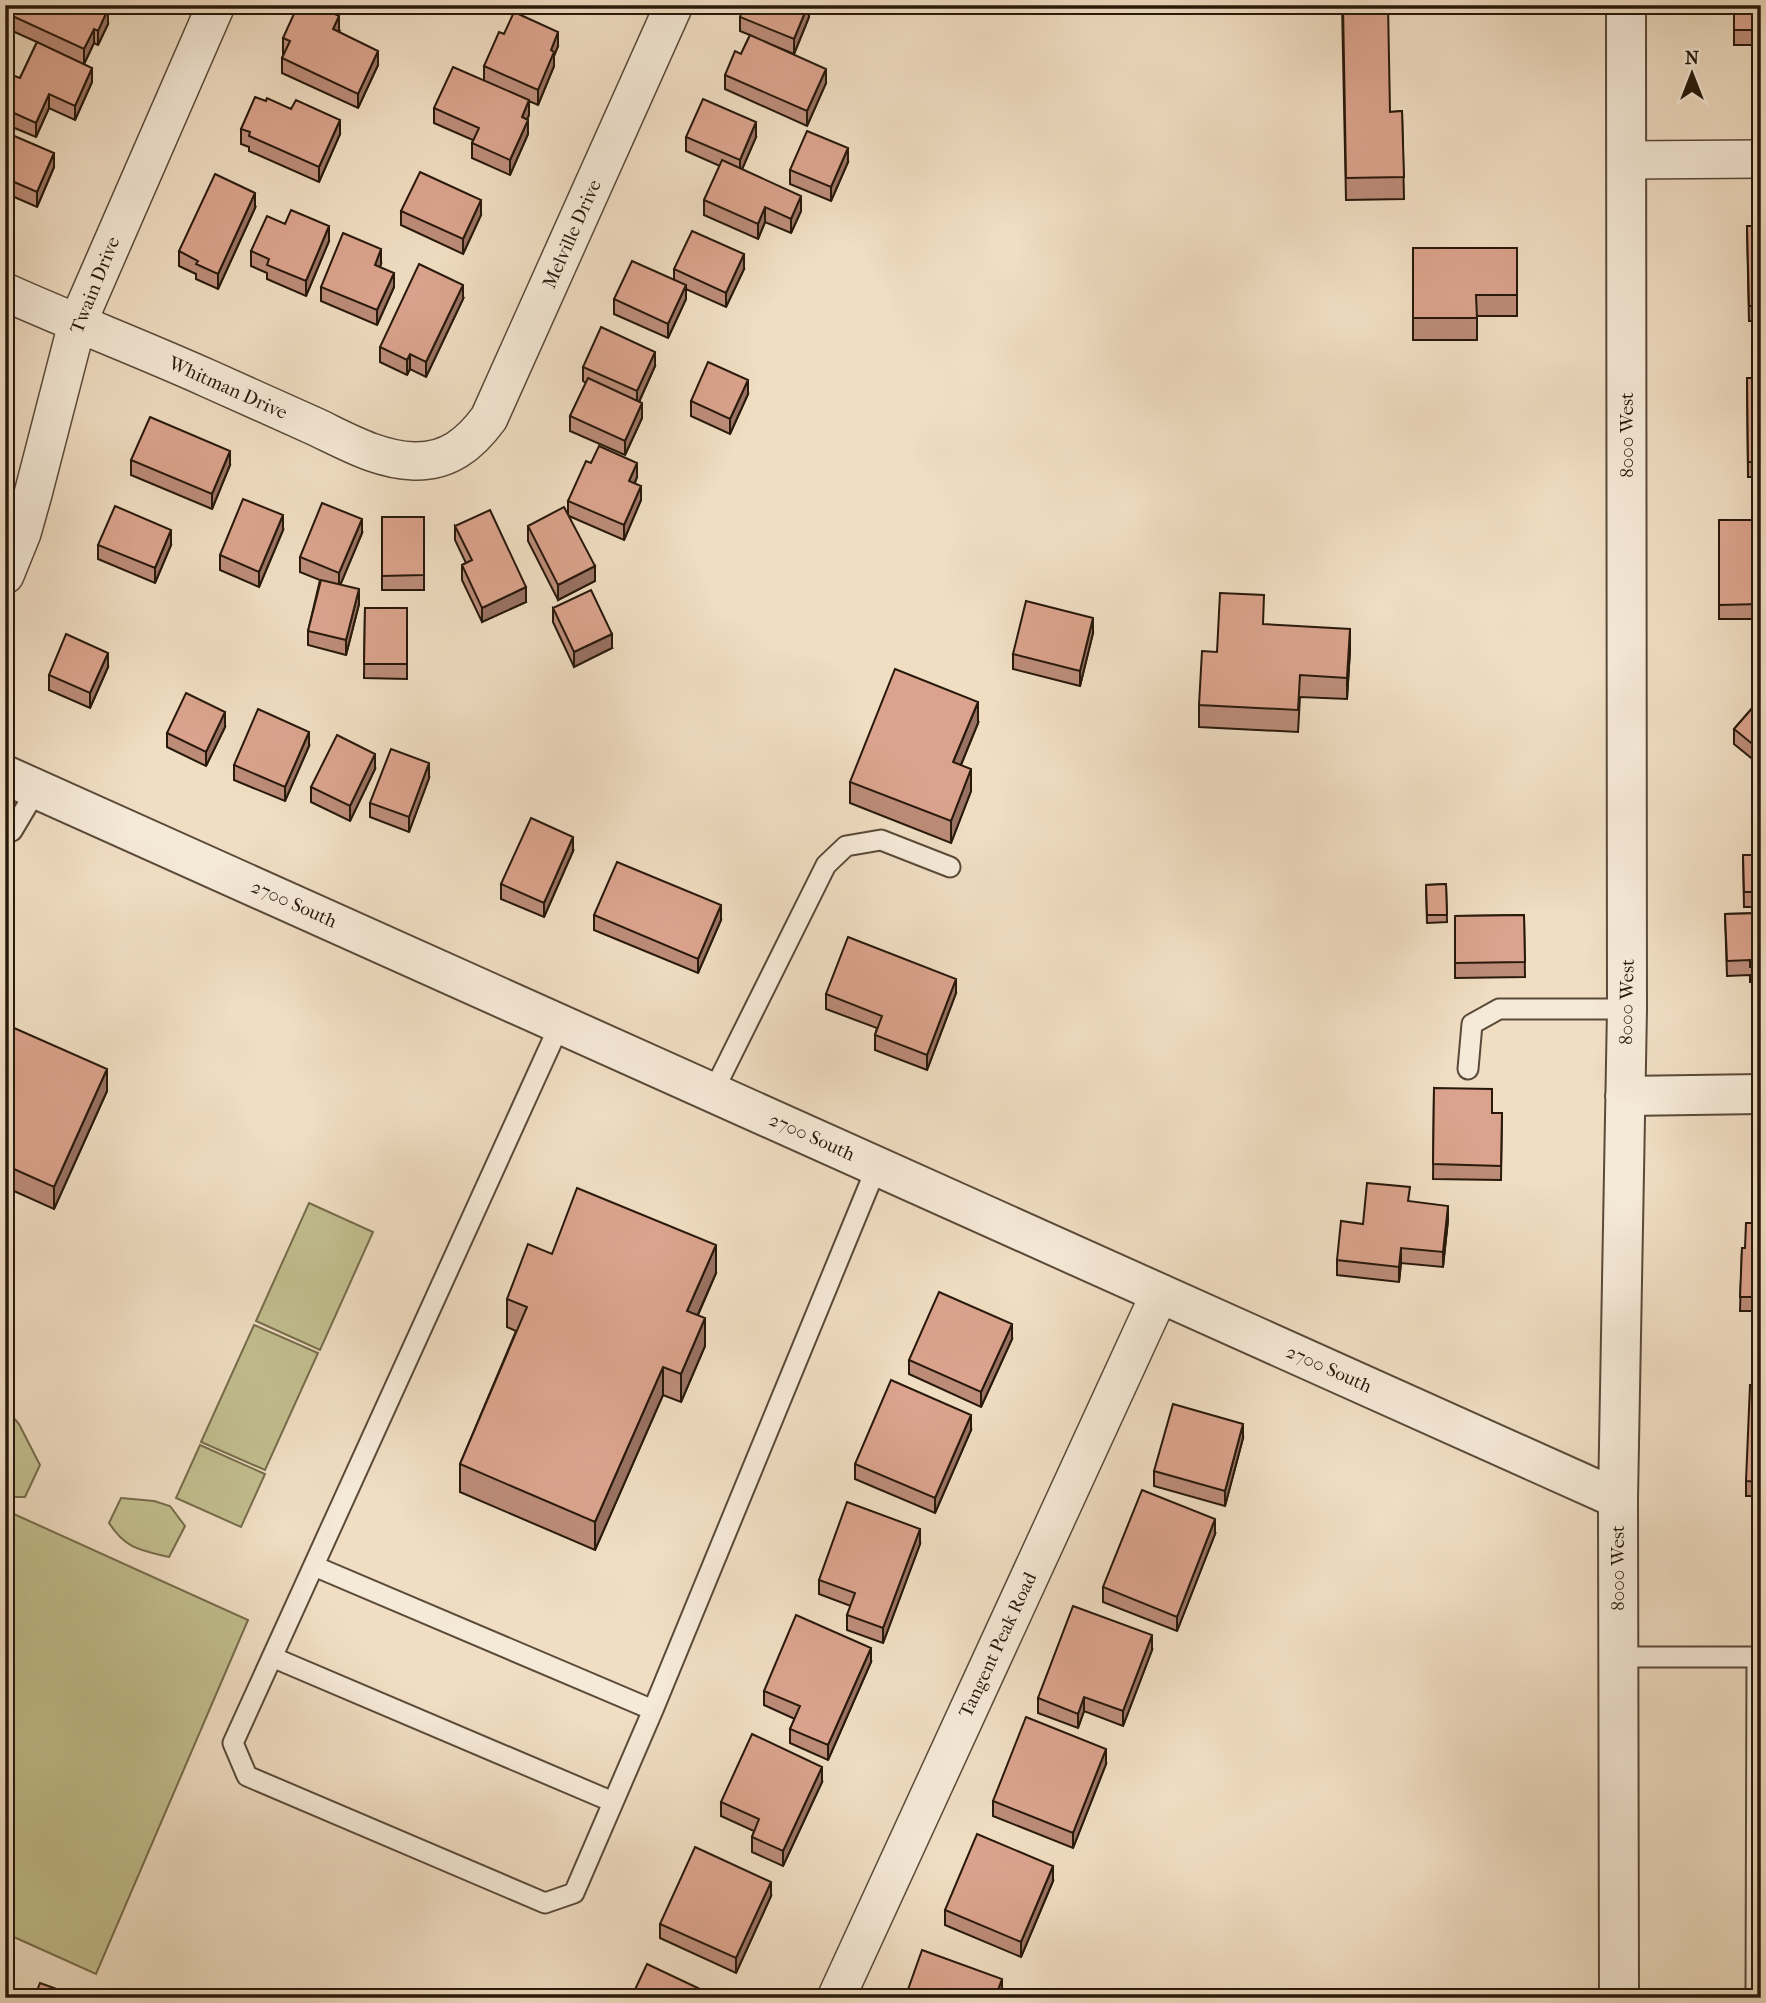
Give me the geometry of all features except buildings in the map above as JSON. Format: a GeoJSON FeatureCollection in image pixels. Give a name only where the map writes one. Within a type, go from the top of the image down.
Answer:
{"type":"FeatureCollection","features":[{"type":"Feature","properties":{"kind":"street","name":"Twain Drive"},"geometry":{"type":"LineString","coordinates":[[5,575],[22,533],[77,324],[216,5]]}},
{"type":"Feature","properties":{"kind":"street","name":"Melville Drive"},"geometry":{"type":"LineString","coordinates":[[454,452],[474,439],[489,418],[674,5]]}},
{"type":"Feature","properties":{"kind":"street","name":"8000 West"},"geometry":{"type":"LineString","coordinates":[[1619,1998],[1618,1499],[1627,1009],[1626,5]]}},
{"type":"Feature","properties":{"kind":"street"},"geometry":{"type":"LineString","coordinates":[[1627,160],[1761,159]]}},
{"type":"Feature","properties":{"kind":"street","name":"Whitman Drive"},"geometry":{"type":"LineString","coordinates":[[5,292],[138,347],[371,452],[415,461],[436,459],[454,452]]}},
{"type":"Feature","properties":{"kind":"street","name":"2700 South"},"geometry":{"type":"LineString","coordinates":[[21,782],[1618,1499]]}},
{"type":"Feature","properties":{"kind":"street"},"geometry":{"type":"LineString","coordinates":[[1625,1096],[1761,1094]]}},
{"type":"Feature","properties":{"kind":"street","name":"Tangent Peak Road"},"geometry":{"type":"LineString","coordinates":[[836,1998],[1160,1293]]}},
{"type":"Feature","properties":{"kind":"lane"},"geometry":{"type":"LineString","coordinates":[[5,834],[12,831],[21,782]]}},
{"type":"Feature","properties":{"kind":"lane"},"geometry":{"type":"LineString","coordinates":[[713,1092],[826,865],[846,846],[881,840],[950,867]]}},
{"type":"Feature","properties":{"kind":"lane"},"geometry":{"type":"LineString","coordinates":[[1468,1069],[1472,1024],[1499,1009],[1627,1009]]}},
{"type":"Feature","properties":{"kind":"lane"},"geometry":{"type":"LineString","coordinates":[[560,1024],[233,1743],[247,1776],[545,1903],[574,1893],[653,1710],[877,1166]]}},
{"type":"Feature","properties":{"kind":"lane"},"geometry":{"type":"LineString","coordinates":[[314,1566],[653,1710]]}},
{"type":"Feature","properties":{"kind":"lane"},"geometry":{"type":"LineString","coordinates":[[272,1657],[613,1802]]}},
{"type":"Feature","properties":{"kind":"lane"},"geometry":{"type":"LineString","coordinates":[[1618,1657],[1759,1657],[1756,1998]]}},
{"type":"Feature","properties":{"kind":"shaded area"},"geometry":{"type":"Polygon","coordinates":[[[309,1203],[373,1232],[320,1350],[256,1321],[309,1203]]]}},
{"type":"Feature","properties":{"kind":"shaded area"},"geometry":{"type":"Polygon","coordinates":[[[254,1325],[318,1353],[265,1470],[201,1442],[254,1325]]]}},
{"type":"Feature","properties":{"kind":"shaded area"},"geometry":{"type":"Polygon","coordinates":[[[5,1415],[14,1418],[19,1424],[40,1465],[25,1497],[5,1497],[5,1415]]]}},
{"type":"Feature","properties":{"kind":"shaded area"},"geometry":{"type":"Polygon","coordinates":[[[200,1445],[265,1474],[241,1527],[176,1498],[200,1445]]]}},
{"type":"Feature","properties":{"kind":"shaded area"},"geometry":{"type":"Polygon","coordinates":[[[121,1498],[154,1501],[170,1506],[185,1526],[169,1557],[134,1547],[115,1532],[109,1523],[121,1498]]]}},
{"type":"Feature","properties":{"kind":"shaded area"},"geometry":{"type":"Polygon","coordinates":[[[5,1510],[248,1620],[96,1974],[5,1933],[5,1510]]]}}]}
